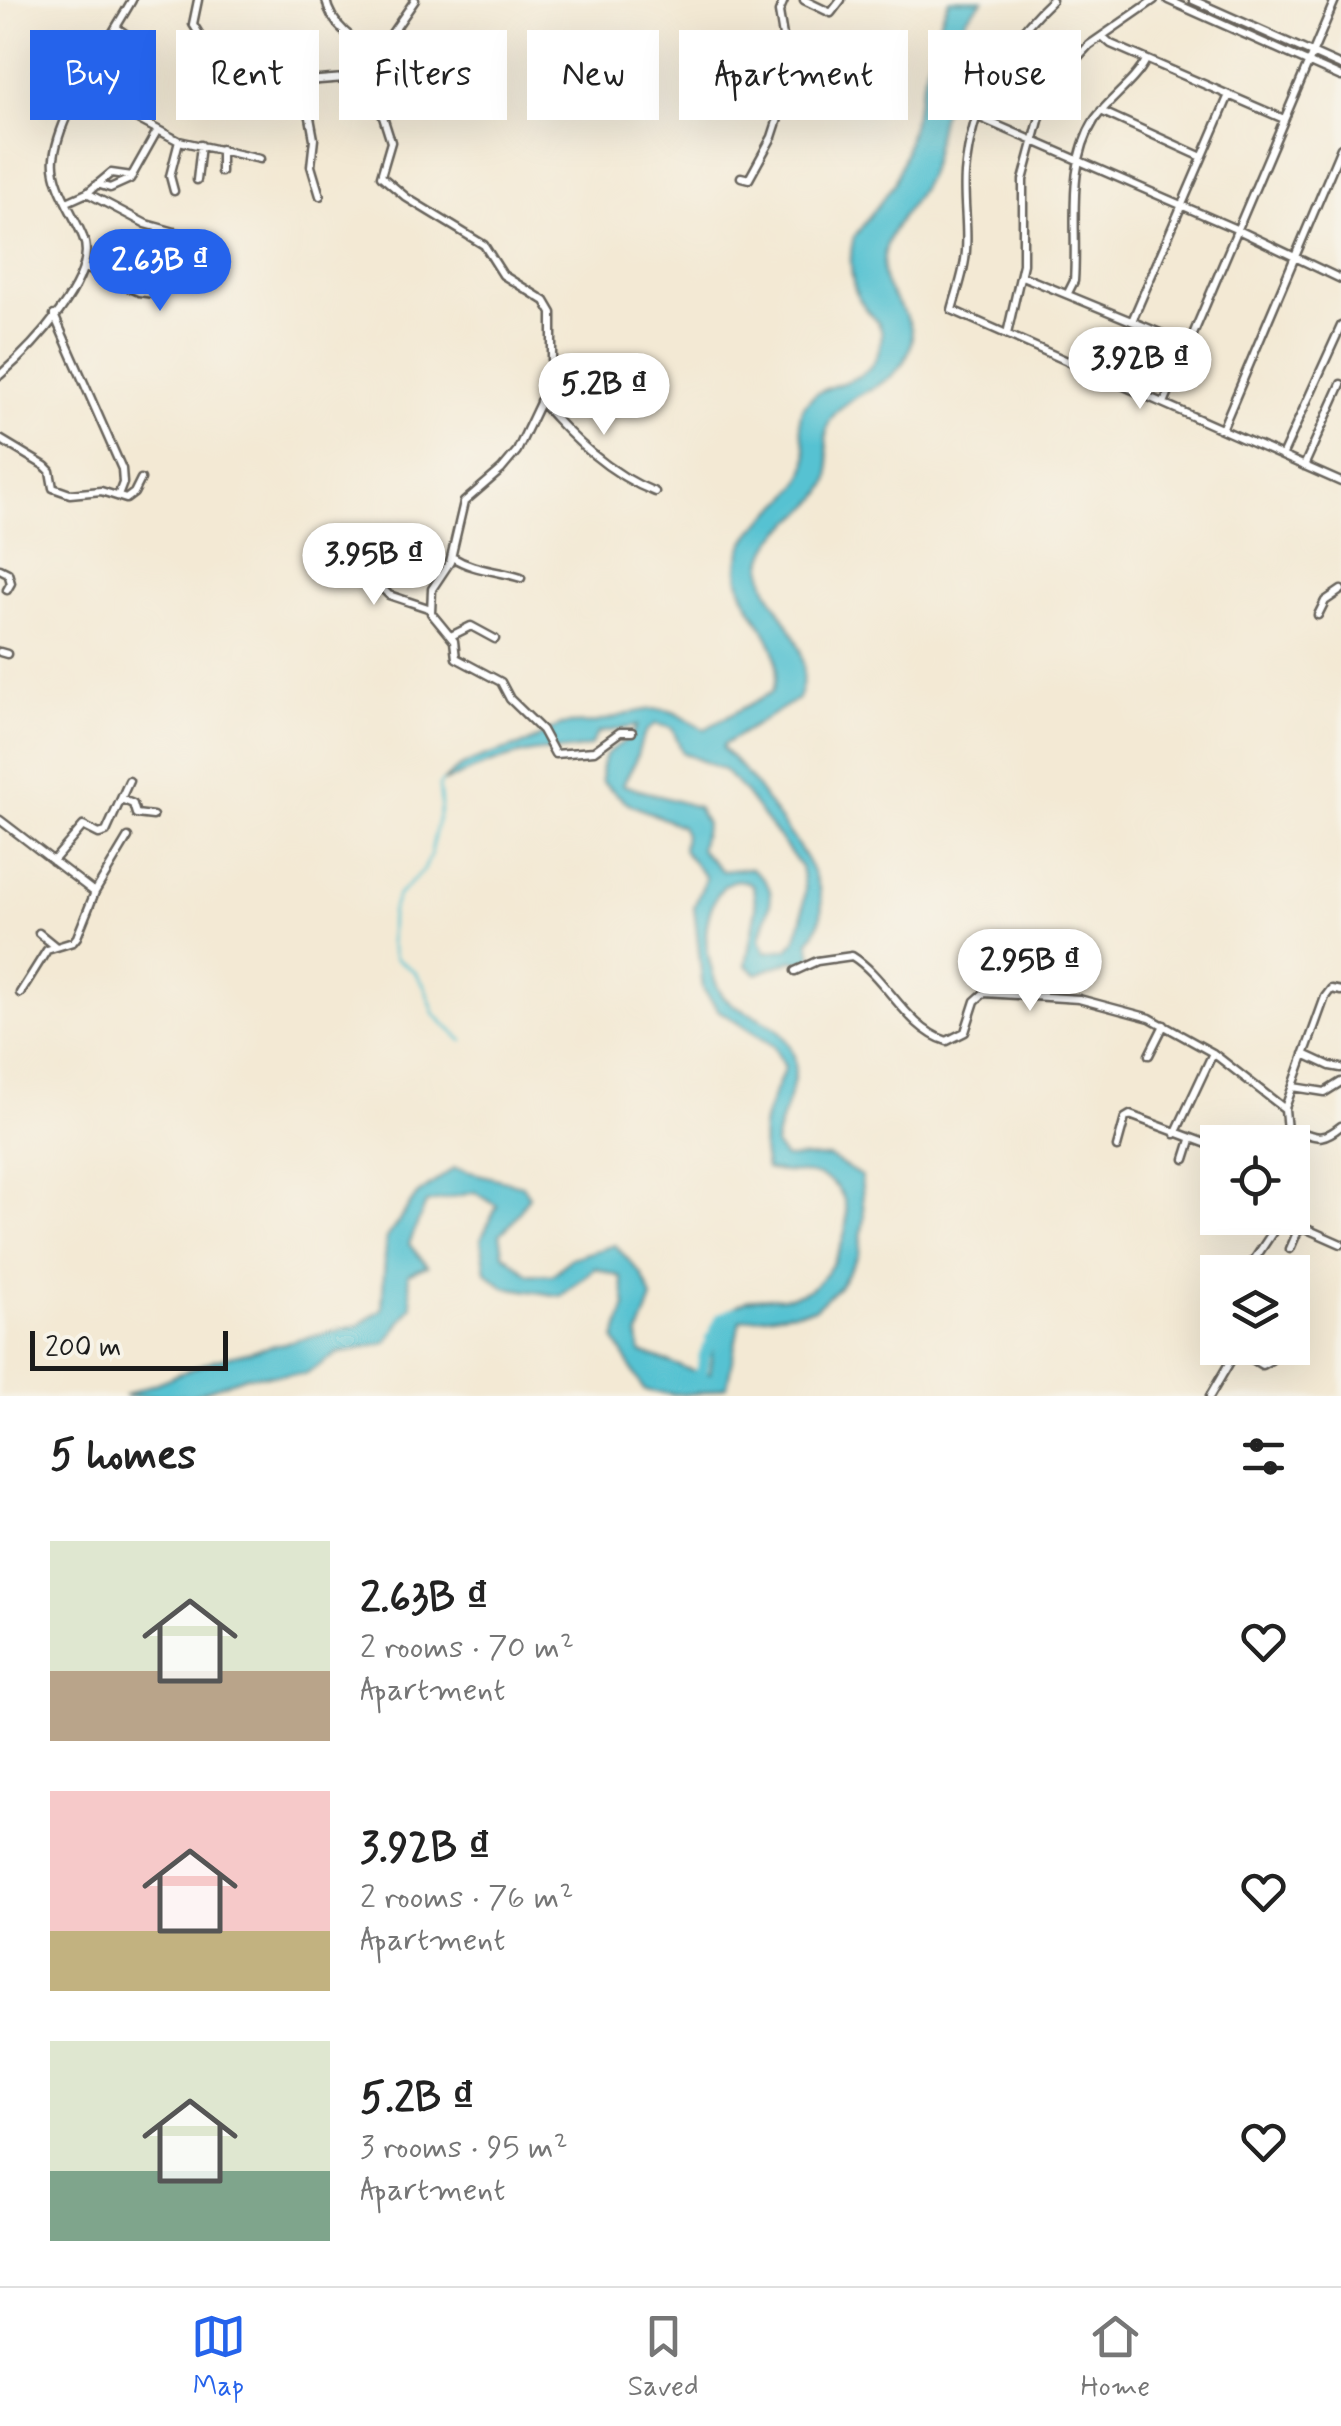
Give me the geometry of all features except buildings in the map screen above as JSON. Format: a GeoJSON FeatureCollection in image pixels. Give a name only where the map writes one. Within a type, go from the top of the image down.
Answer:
{"type":"FeatureCollection","features":[{"type":"Feature","properties":{"kind":"street"},"geometry":{"type":"LineString","coordinates":[[0,375],[33,345],[85,268],[85,240],[54,166],[57,143],[68,114],[132,0]]}},
{"type":"Feature","properties":{"kind":"street"},"geometry":{"type":"LineString","coordinates":[[197,30],[193,24],[198,0]]}},
{"type":"Feature","properties":{"kind":"street"},"geometry":{"type":"LineString","coordinates":[[326,0],[332,19],[345,30]]}},
{"type":"Feature","properties":{"kind":"street"},"geometry":{"type":"LineString","coordinates":[[394,30],[415,0]]}},
{"type":"Feature","properties":{"kind":"street"},"geometry":{"type":"LineString","coordinates":[[741,177],[749,179],[759,163],[784,98],[790,54],[779,12],[784,0]]}},
{"type":"Feature","properties":{"kind":"street"},"geometry":{"type":"LineString","coordinates":[[804,0],[831,13],[841,0]]}},
{"type":"Feature","properties":{"kind":"street"},"geometry":{"type":"LineString","coordinates":[[1023,30],[1052,0]]}},
{"type":"Feature","properties":{"kind":"street"},"geometry":{"type":"LineString","coordinates":[[1006,334],[1022,276],[1023,180],[1040,113],[1066,69],[1102,36],[1154,0]]}},
{"type":"Feature","properties":{"kind":"street"},"geometry":{"type":"LineString","coordinates":[[1168,0],[1341,77]]}},
{"type":"Feature","properties":{"kind":"street"},"geometry":{"type":"LineString","coordinates":[[1193,0],[1341,66]]}},
{"type":"Feature","properties":{"kind":"street"},"geometry":{"type":"LineString","coordinates":[[1164,402],[1335,0]]}},
{"type":"Feature","properties":{"kind":"street"},"geometry":{"type":"LineString","coordinates":[[1102,36],[1146,60],[1284,119]]}},
{"type":"Feature","properties":{"kind":"street"},"geometry":{"type":"LineString","coordinates":[[1068,293],[1075,268],[1075,194],[1083,144],[1102,111],[1146,60]]}},
{"type":"Feature","properties":{"kind":"street"},"geometry":{"type":"LineString","coordinates":[[320,196],[311,166],[314,140],[304,85],[339,79]]}},
{"type":"Feature","properties":{"kind":"street"},"geometry":{"type":"LineString","coordinates":[[1132,320],[1229,95]]}},
{"type":"Feature","properties":{"kind":"street"},"geometry":{"type":"LineString","coordinates":[[1102,111],[1202,156]]}},
{"type":"Feature","properties":{"kind":"street"},"geometry":{"type":"LineString","coordinates":[[140,120],[179,141],[260,159]]}},
{"type":"Feature","properties":{"kind":"street"},"geometry":{"type":"LineString","coordinates":[[383,120],[391,142],[381,176],[407,198],[484,245],[504,275],[550,306],[553,322],[552,370],[540,401],[518,451],[464,502],[452,558],[432,589],[432,616],[452,636],[456,658],[496,678],[510,699],[542,730],[552,752],[594,751],[620,732],[632,732]]}},
{"type":"Feature","properties":{"kind":"street"},"geometry":{"type":"LineString","coordinates":[[975,120],[965,171],[966,252],[952,310],[1341,482]]}},
{"type":"Feature","properties":{"kind":"street"},"geometry":{"type":"LineString","coordinates":[[985,120],[1341,279]]}},
{"type":"Feature","properties":{"kind":"street"},"geometry":{"type":"LineString","coordinates":[[97,184],[110,188],[132,176],[157,131]]}},
{"type":"Feature","properties":{"kind":"street"},"geometry":{"type":"LineString","coordinates":[[174,191],[170,176],[179,141]]}},
{"type":"Feature","properties":{"kind":"street"},"geometry":{"type":"LineString","coordinates":[[198,180],[201,145]]}},
{"type":"Feature","properties":{"kind":"street"},"geometry":{"type":"LineString","coordinates":[[1224,428],[1341,148]]}},
{"type":"Feature","properties":{"kind":"street"},"geometry":{"type":"LineString","coordinates":[[221,149],[221,172]]}},
{"type":"Feature","properties":{"kind":"street"},"geometry":{"type":"LineString","coordinates":[[68,202],[87,194],[111,172],[132,176]]}},
{"type":"Feature","properties":{"kind":"street"},"geometry":{"type":"LineString","coordinates":[[85,268],[140,292],[162,295],[189,236],[146,224],[87,194]]}},
{"type":"Feature","properties":{"kind":"street"},"geometry":{"type":"LineString","coordinates":[[1022,276],[1187,344]]}},
{"type":"Feature","properties":{"kind":"street"},"geometry":{"type":"LineString","coordinates":[[54,315],[122,469],[118,496]]}},
{"type":"Feature","properties":{"kind":"street"},"geometry":{"type":"LineString","coordinates":[[1283,454],[1341,326]]}},
{"type":"Feature","properties":{"kind":"street"},"geometry":{"type":"LineString","coordinates":[[1304,466],[1341,384]]}},
{"type":"Feature","properties":{"kind":"street"},"geometry":{"type":"LineString","coordinates":[[540,401],[559,424],[611,469],[655,492]]}},
{"type":"Feature","properties":{"kind":"street"},"geometry":{"type":"LineString","coordinates":[[0,439],[50,470],[51,484],[63,493],[101,492],[123,499],[132,496],[141,478]]}},
{"type":"Feature","properties":{"kind":"street"},"geometry":{"type":"LineString","coordinates":[[452,558],[473,568],[521,578]]}},
{"type":"Feature","properties":{"kind":"street"},"geometry":{"type":"LineString","coordinates":[[381,564],[376,582],[382,592],[431,609]]}},
{"type":"Feature","properties":{"kind":"street"},"geometry":{"type":"LineString","coordinates":[[0,569],[8,573],[7,590]]}},
{"type":"Feature","properties":{"kind":"street"},"geometry":{"type":"LineString","coordinates":[[1318,615],[1325,602],[1341,590]]}},
{"type":"Feature","properties":{"kind":"street"},"geometry":{"type":"LineString","coordinates":[[452,636],[471,626],[495,639]]}},
{"type":"Feature","properties":{"kind":"street"},"geometry":{"type":"LineString","coordinates":[[53,861],[83,826],[104,834],[129,780]]}},
{"type":"Feature","properties":{"kind":"street"},"geometry":{"type":"LineString","coordinates":[[121,799],[132,804],[136,814],[153,816]]}},
{"type":"Feature","properties":{"kind":"street"},"geometry":{"type":"LineString","coordinates":[[0,820],[95,892]]}},
{"type":"Feature","properties":{"kind":"street"},"geometry":{"type":"LineString","coordinates":[[20,993],[47,950],[68,945],[78,937],[95,892],[128,837]]}},
{"type":"Feature","properties":{"kind":"street"},"geometry":{"type":"LineString","coordinates":[[39,933],[55,946]]}},
{"type":"Feature","properties":{"kind":"street"},"geometry":{"type":"LineString","coordinates":[[794,971],[817,961],[852,956],[914,1017],[938,1038],[948,1041],[964,1032],[975,1001],[984,993],[1079,1000],[1164,1024],[1213,1053],[1285,1110]]}},
{"type":"Feature","properties":{"kind":"street"},"geometry":{"type":"LineString","coordinates":[[1286,1125],[1285,1110],[1325,997],[1333,989],[1341,991]]}},
{"type":"Feature","properties":{"kind":"street"},"geometry":{"type":"LineString","coordinates":[[1149,1055],[1164,1024]]}},
{"type":"Feature","properties":{"kind":"street"},"geometry":{"type":"LineString","coordinates":[[1175,1134],[1213,1053]]}},
{"type":"Feature","properties":{"kind":"street"},"geometry":{"type":"LineString","coordinates":[[1304,1054],[1341,1068]]}},
{"type":"Feature","properties":{"kind":"street"},"geometry":{"type":"LineString","coordinates":[[1293,1086],[1325,1092],[1341,1082]]}},
{"type":"Feature","properties":{"kind":"street"},"geometry":{"type":"LineString","coordinates":[[1117,1147],[1127,1115],[1200,1142]]}},
{"type":"Feature","properties":{"kind":"street"},"geometry":{"type":"LineString","coordinates":[[1310,1136],[1329,1136],[1341,1126]]}},
{"type":"Feature","properties":{"kind":"street"},"geometry":{"type":"LineString","coordinates":[[1185,1158],[1192,1140]]}},
{"type":"Feature","properties":{"kind":"street"},"geometry":{"type":"LineString","coordinates":[[1310,1230],[1341,1244]]}},
{"type":"Feature","properties":{"kind":"street"},"geometry":{"type":"LineString","coordinates":[[1290,1249],[1296,1235]]}},
{"type":"Feature","properties":{"kind":"street"},"geometry":{"type":"LineString","coordinates":[[1210,1396],[1229,1365]]}},
{"type":"Feature","properties":{"kind":"water"},"geometry":{"type":"Polygon","coordinates":[[[949,0],[983,0],[966,18],[963,30],[936,30],[949,0]]]}},
{"type":"Feature","properties":{"kind":"water"},"geometry":{"type":"Polygon","coordinates":[[[928,62],[928,120],[941,120],[927,177],[892,232],[883,271],[890,293],[909,322],[911,346],[897,371],[833,416],[826,432],[828,482],[813,504],[782,530],[767,551],[764,579],[802,658],[798,699],[723,745],[765,798],[815,876],[822,909],[809,941],[812,957],[805,962],[792,960],[757,974],[746,965],[756,909],[753,886],[742,881],[725,885],[719,893],[706,933],[710,964],[721,993],[778,1031],[794,1056],[792,1088],[775,1145],[785,1158],[829,1157],[861,1176],[864,1217],[859,1254],[839,1287],[814,1309],[740,1320],[727,1386],[697,1393],[644,1390],[615,1340],[626,1305],[621,1277],[595,1268],[561,1296],[504,1287],[486,1272],[481,1239],[497,1206],[475,1192],[426,1203],[409,1244],[427,1266],[408,1274],[412,1306],[386,1343],[339,1353],[305,1374],[246,1376],[191,1396],[124,1396],[214,1360],[359,1325],[382,1309],[386,1239],[417,1195],[454,1168],[522,1185],[529,1196],[500,1234],[503,1253],[528,1274],[553,1275],[571,1258],[615,1245],[642,1275],[652,1298],[638,1337],[640,1352],[694,1371],[710,1373],[716,1331],[730,1310],[748,1300],[802,1293],[826,1274],[846,1225],[842,1194],[817,1175],[766,1169],[763,1127],[785,1067],[773,1046],[718,1010],[703,989],[694,907],[706,878],[683,850],[685,834],[681,826],[629,804],[602,782],[608,753],[637,726],[598,733],[590,746],[516,756],[443,782],[471,762],[527,743],[562,725],[662,709],[705,729],[772,692],[777,671],[775,653],[741,588],[741,551],[755,528],[801,480],[807,459],[800,425],[802,409],[827,388],[866,371],[879,350],[880,326],[862,304],[853,283],[852,244],[894,184],[928,62]],[[656,724],[642,740],[623,785],[697,807],[706,824],[700,849],[722,871],[750,868],[767,885],[770,901],[760,940],[766,952],[788,949],[802,919],[805,889],[801,867],[724,770],[683,753],[672,728],[656,724]]]}},
{"type":"Feature","properties":{"kind":"waterway"},"geometry":{"type":"LineString","coordinates":[[442,782],[430,856],[424,870],[398,895],[391,913],[390,942],[395,958],[414,971],[424,985],[435,1015],[463,1041]]}},
{"type":"Feature","properties":{"kind":"waterway"},"geometry":{"type":"LineString","coordinates":[[689,1381],[702,1372],[704,1356],[721,1318],[738,1311]]}}]}
